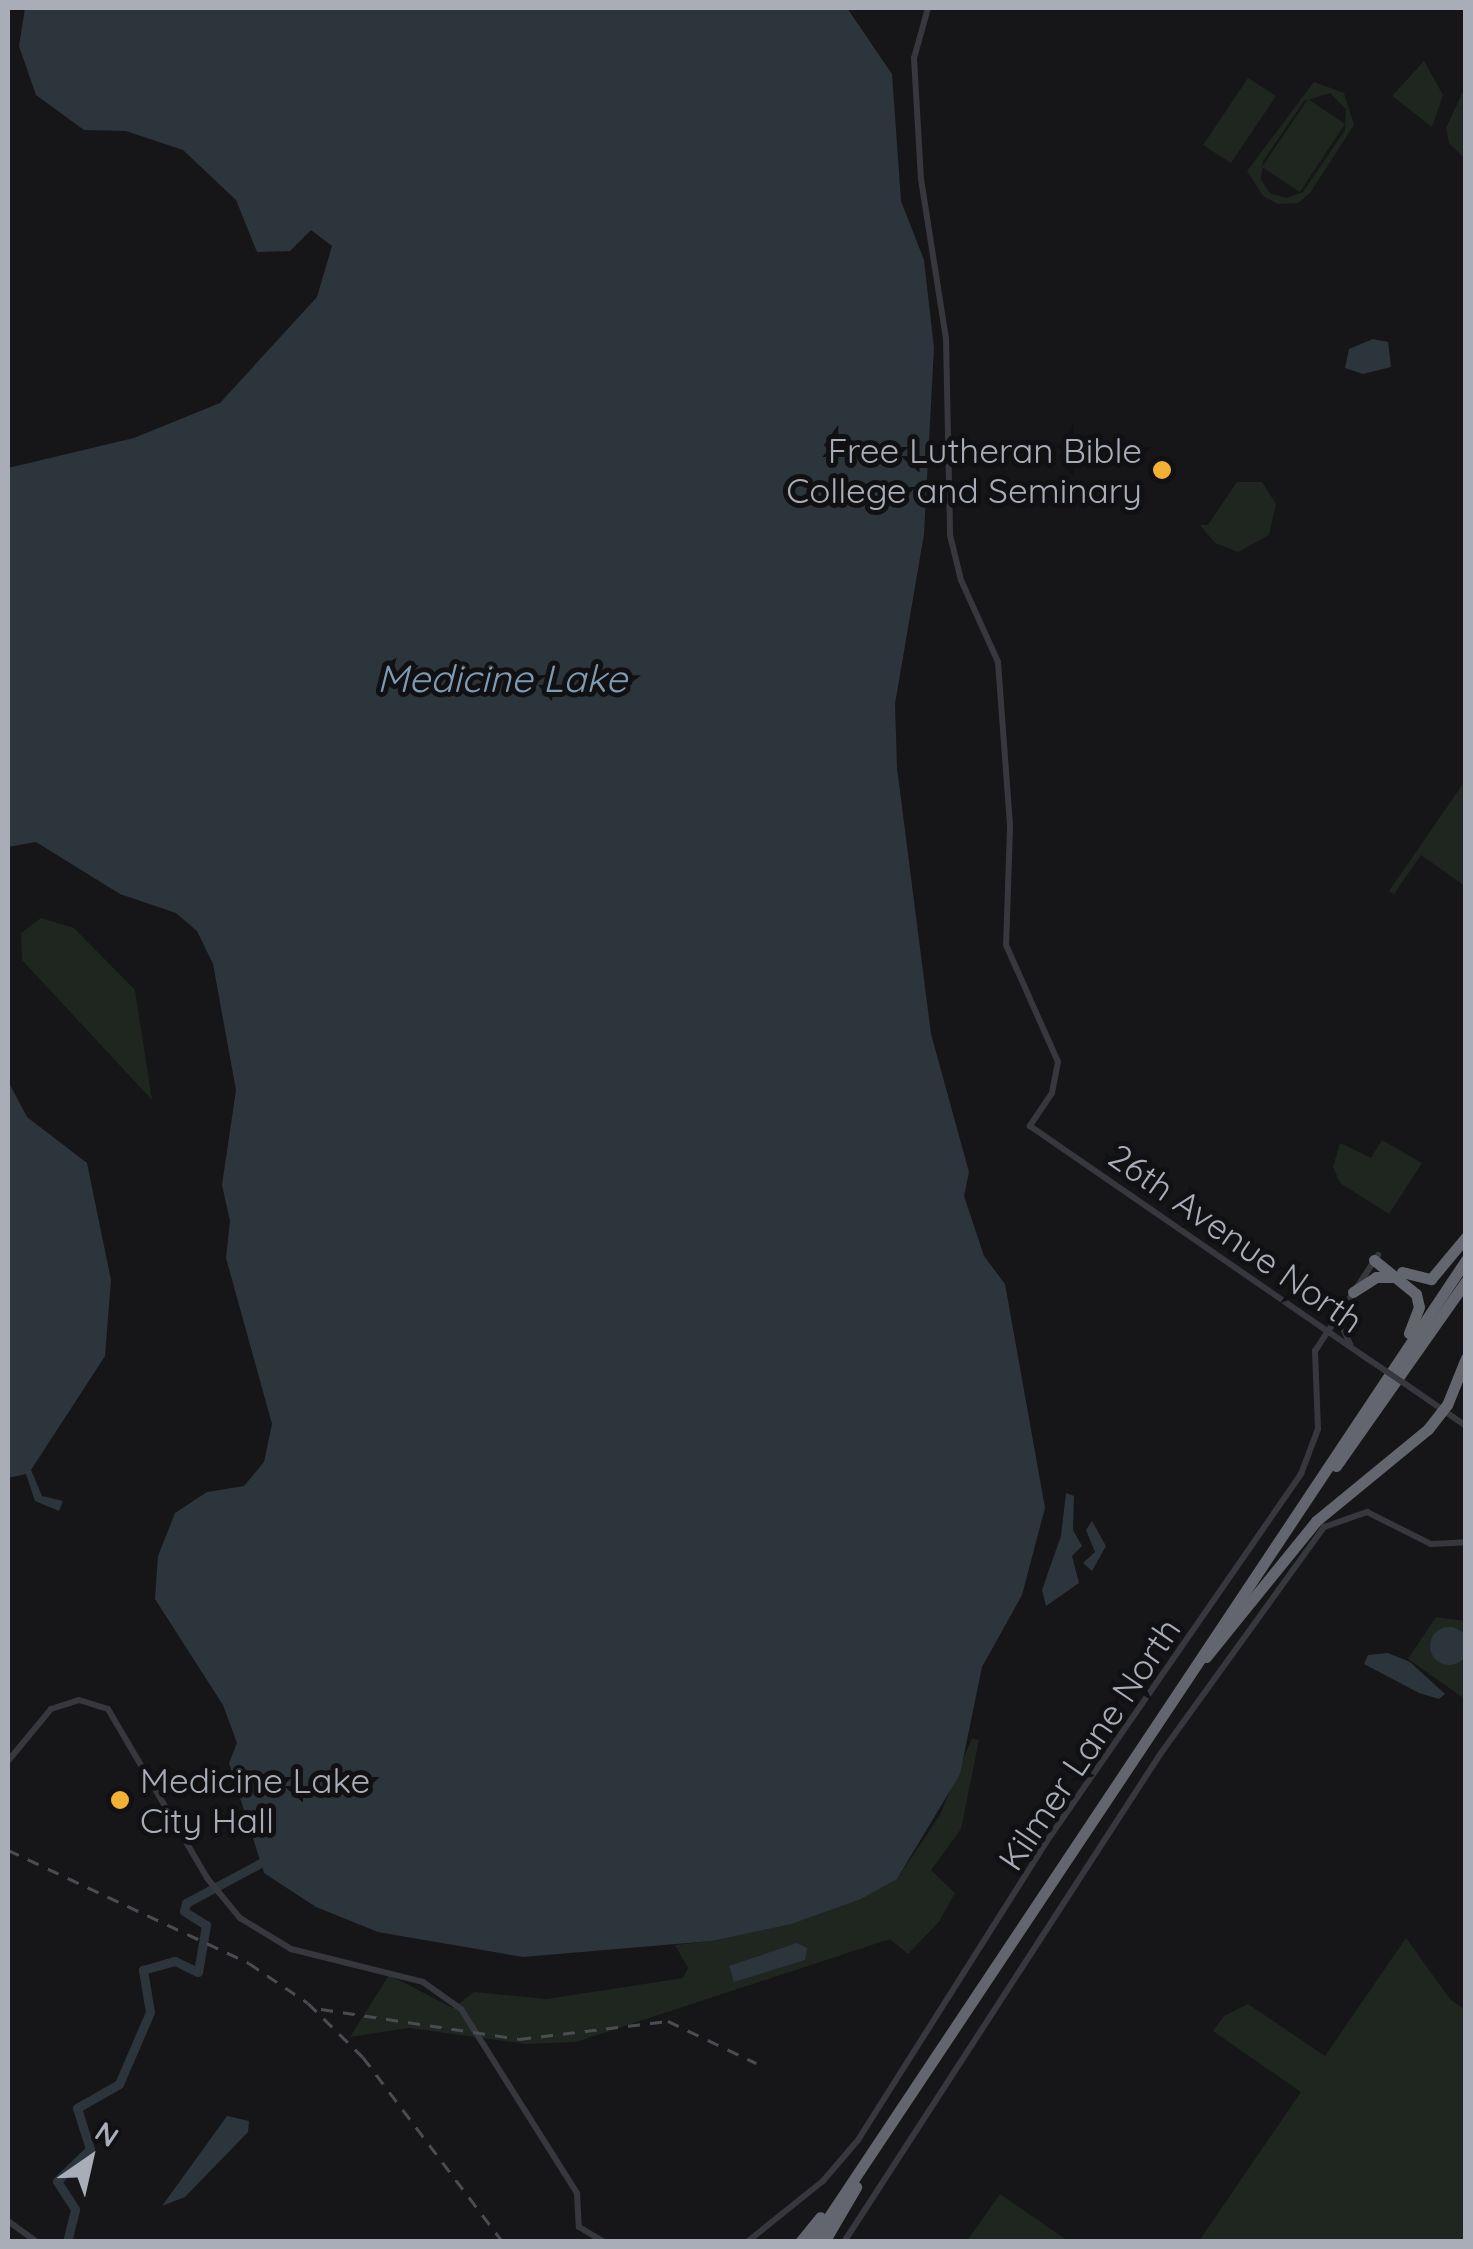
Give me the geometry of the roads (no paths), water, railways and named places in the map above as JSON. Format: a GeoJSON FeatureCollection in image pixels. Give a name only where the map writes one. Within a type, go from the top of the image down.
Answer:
{"type":"FeatureCollection","features":[{"type":"Feature","properties":{"kind":"highway"},"geometry":{"type":"LineString","coordinates":[[1376,1258],[1413,1278],[1430,1279],[1466,1237]]}},
{"type":"Feature","properties":{"kind":"highway"},"geometry":{"type":"LineString","coordinates":[[1376,1258],[1416,1294],[1418,1314],[1376,1392]]}},
{"type":"Feature","properties":{"kind":"highway"},"geometry":{"type":"LineString","coordinates":[[812,2242],[1466,1260]]}},
{"type":"Feature","properties":{"kind":"highway"},"geometry":{"type":"LineString","coordinates":[[1350,1295],[1376,1277],[1401,1279]]}},
{"type":"Feature","properties":{"kind":"highway"},"geometry":{"type":"LineString","coordinates":[[822,2242],[1206,1657],[1466,1281]]}},
{"type":"Feature","properties":{"kind":"highway"},"geometry":{"type":"LineString","coordinates":[[1206,1657],[1316,1521],[1421,1436],[1443,1411],[1466,1358]]}},
{"type":"Feature","properties":{"kind":"highway"},"geometry":{"type":"LineString","coordinates":[[800,2242],[877,2142]]}},
{"type":"Feature","properties":{"kind":"street","name":"26th Avenue North"},"geometry":{"type":"LineString","coordinates":[[928,8],[915,48],[918,132],[946,339],[950,535],[961,580],[998,662],[1010,827],[1006,945],[1058,1062],[1052,1093],[1030,1126],[1466,1426]]}},
{"type":"Feature","properties":{"kind":"street","name":"Kilmer Lane North"},"geometry":{"type":"LineString","coordinates":[[751,2242],[764,2226],[822,2181],[858,2140],[1049,1838],[1302,1474],[1316,1443],[1313,1362],[1326,1330],[1376,1258]]}},
{"type":"Feature","properties":{"kind":"street"},"geometry":{"type":"LineString","coordinates":[[1350,1295],[1342,1326],[1354,1349]]}},
{"type":"Feature","properties":{"kind":"street"},"geometry":{"type":"LineString","coordinates":[[844,2242],[1108,1832],[1318,1534],[1340,1517],[1367,1512],[1421,1540],[1466,1542]]}},
{"type":"Feature","properties":{"kind":"street"},"geometry":{"type":"LineString","coordinates":[[8,1761],[50,1708],[79,1700],[103,1705],[119,1721],[207,1878],[240,1918],[283,1946],[409,1976],[454,2002],[577,2193],[579,2226],[604,2242]]}},
{"type":"Feature","properties":{"kind":"street"},"geometry":{"type":"LineString","coordinates":[[8,2221],[37,2242]]}},
{"type":"Feature","properties":{"kind":"water","name":"Medicine Lake"},"geometry":{"type":"Polygon","coordinates":[[[25,8],[847,8],[892,74],[901,201],[924,260],[934,348],[924,534],[895,704],[897,768],[931,1034],[969,1172],[964,1196],[984,1256],[1005,1284],[1045,1508],[1022,1595],[982,1667],[960,1774],[897,1879],[861,1899],[791,1924],[711,1941],[523,1957],[378,1932],[316,1907],[264,1873],[229,1763],[237,1743],[223,1705],[155,1599],[158,1556],[175,1513],[207,1492],[244,1486],[264,1462],[272,1424],[226,1258],[230,1221],[222,1185],[236,1090],[213,964],[197,931],[176,913],[120,894],[36,842],[8,847],[8,468],[134,438],[220,403],[317,297],[332,246],[311,230],[290,251],[257,252],[236,200],[183,150],[126,131],[84,130],[36,95],[19,46],[25,8]]]}},
{"type":"Feature","properties":{"kind":"water"},"geometry":{"type":"Polygon","coordinates":[[[1373,339],[1388,342],[1391,367],[1363,374],[1345,368],[1349,349],[1373,339]]]}},
{"type":"Feature","properties":{"kind":"water"},"geometry":{"type":"Polygon","coordinates":[[[8,1081],[27,1117],[87,1163],[111,1280],[105,1356],[31,1470],[42,1496],[63,1501],[59,1511],[35,1501],[26,1474],[8,1478],[8,1081]]]}},
{"type":"Feature","properties":{"kind":"water"},"geometry":{"type":"Polygon","coordinates":[[[1066,1493],[1074,1496],[1073,1530],[1082,1546],[1072,1556],[1079,1583],[1046,1606],[1042,1590],[1061,1536],[1066,1493]]]}},
{"type":"Feature","properties":{"kind":"water"},"geometry":{"type":"Polygon","coordinates":[[[1092,1521],[1106,1546],[1092,1571],[1083,1563],[1095,1552],[1086,1530],[1092,1521]]]}},
{"type":"Feature","properties":{"kind":"water"},"geometry":{"type":"Polygon","coordinates":[[[1449,1627],[1463,1632],[1468,1646],[1463,1660],[1449,1665],[1435,1660],[1430,1646],[1435,1632],[1449,1627]]]}},
{"type":"Feature","properties":{"kind":"water"},"geometry":{"type":"Polygon","coordinates":[[[1388,1653],[1410,1662],[1445,1694],[1439,1699],[1419,1693],[1364,1664],[1368,1655],[1388,1653]]]}},
{"type":"Feature","properties":{"kind":"water"},"geometry":{"type":"Polygon","coordinates":[[[797,1943],[807,1948],[805,1960],[734,1982],[729,1966],[797,1943]]]}},
{"type":"Feature","properties":{"kind":"water"},"geometry":{"type":"Polygon","coordinates":[[[227,2116],[249,2121],[248,2132],[185,2197],[162,2206],[227,2116]]]}},
{"type":"Feature","properties":{"kind":"waterway"},"geometry":{"type":"LineString","coordinates":[[67,2242],[75,2209],[57,2181],[90,2149],[77,2108],[119,2084],[150,2012],[143,1970],[175,1961],[198,1972],[206,1925],[184,1911],[186,1903],[268,1859]]}},
{"type":"Feature","properties":{"kind":"railway"},"geometry":{"type":"LineString","coordinates":[[8,1850],[249,1963],[308,2003],[363,2057],[503,2242]]}},
{"type":"Feature","properties":{"kind":"railway"},"geometry":{"type":"LineString","coordinates":[[321,2009],[519,2039],[668,2021],[756,2063]]}},
{"type":"Feature","properties":{"kind":"place","name":"Free Lutheran Bible College and Seminary"},"geometry":{"type":"Point","coordinates":[1162,470]}},
{"type":"Feature","properties":{"kind":"place","name":"Medicine Lake City Hall"},"geometry":{"type":"Point","coordinates":[120,1800]}}]}
